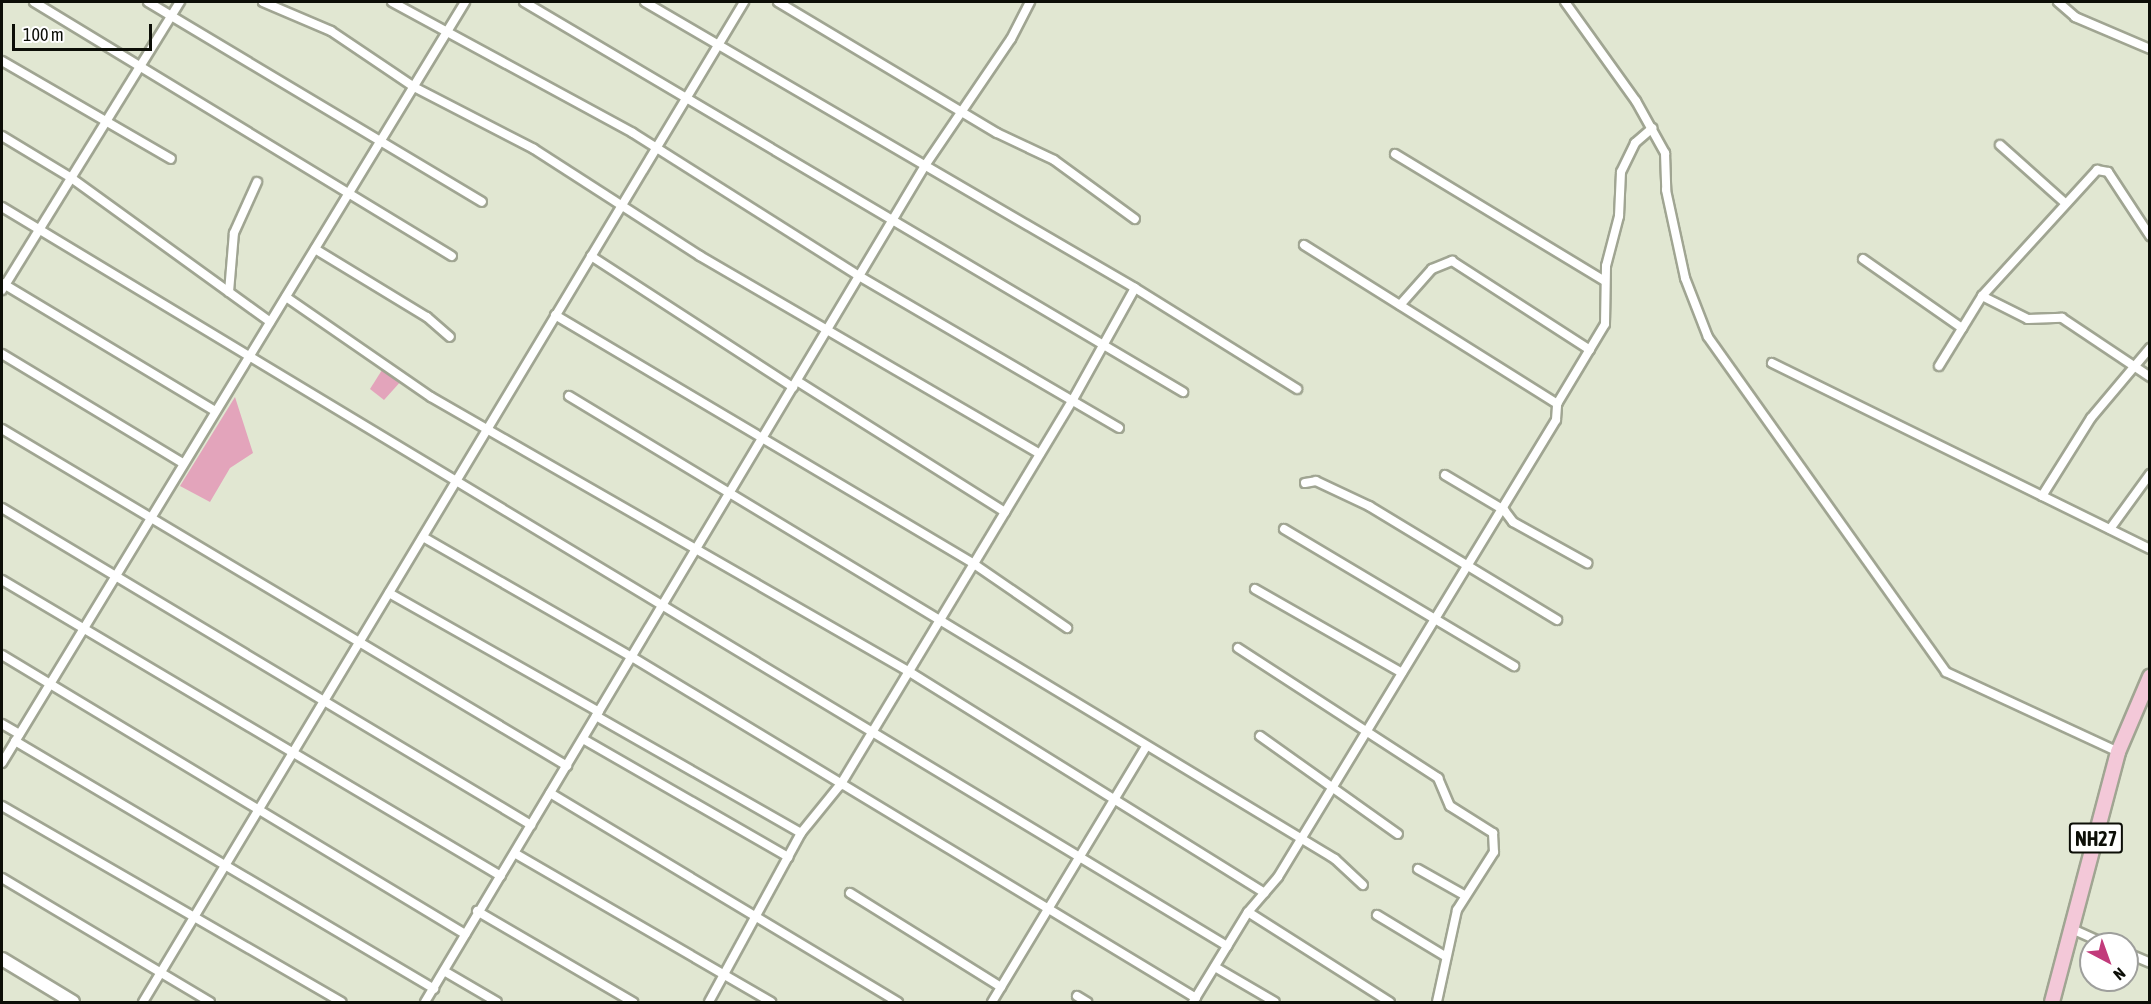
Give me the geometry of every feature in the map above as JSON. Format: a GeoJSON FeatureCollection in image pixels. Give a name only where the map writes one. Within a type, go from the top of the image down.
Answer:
{"type":"FeatureCollection","features":[{"type":"Feature","properties":{"kind":"highway","name":"NH27"},"geometry":{"type":"LineString","coordinates":[[2052,1002],[2118,752],[2150,677]]}},
{"type":"Feature","properties":{"kind":"main road"},"geometry":{"type":"LineString","coordinates":[[2,959],[73,1002]]}},
{"type":"Feature","properties":{"kind":"street"},"geometry":{"type":"LineString","coordinates":[[34,2],[344,194],[452,255]]}},
{"type":"Feature","properties":{"kind":"street"},"geometry":{"type":"LineString","coordinates":[[148,2],[482,202]]}},
{"type":"Feature","properties":{"kind":"street"},"geometry":{"type":"LineString","coordinates":[[180,2],[2,286],[215,411]]}},
{"type":"Feature","properties":{"kind":"street"},"geometry":{"type":"LineString","coordinates":[[263,2],[331,32],[414,87],[622,202],[700,256],[1040,454]]}},
{"type":"Feature","properties":{"kind":"street"},"geometry":{"type":"LineString","coordinates":[[392,2],[444,34],[622,127],[653,150],[860,276],[1119,428]]}},
{"type":"Feature","properties":{"kind":"street"},"geometry":{"type":"LineString","coordinates":[[2,763],[112,578],[315,249],[376,140],[414,87],[465,2]]}},
{"type":"Feature","properties":{"kind":"street"},"geometry":{"type":"LineString","coordinates":[[524,2],[686,96],[1102,348],[1183,392]]}},
{"type":"Feature","properties":{"kind":"street"},"geometry":{"type":"LineString","coordinates":[[645,2],[926,164],[1135,288],[1298,389]]}},
{"type":"Feature","properties":{"kind":"street"},"geometry":{"type":"LineString","coordinates":[[143,1002],[744,2]]}},
{"type":"Feature","properties":{"kind":"street"},"geometry":{"type":"LineString","coordinates":[[778,2],[959,109],[1054,160],[1135,219]]}},
{"type":"Feature","properties":{"kind":"street"},"geometry":{"type":"LineString","coordinates":[[425,1002],[477,911],[516,854],[550,793],[829,330],[959,109],[1011,39],[1030,2]]}},
{"type":"Feature","properties":{"kind":"street"},"geometry":{"type":"LineString","coordinates":[[1565,2],[1652,128],[1665,153],[1666,190],[1685,278],[1708,337],[1946,672],[2118,752]]}},
{"type":"Feature","properties":{"kind":"street"},"geometry":{"type":"LineString","coordinates":[[2058,2],[2075,17],[2150,49]]}},
{"type":"Feature","properties":{"kind":"street"},"geometry":{"type":"LineString","coordinates":[[2,60],[171,159]]}},
{"type":"Feature","properties":{"kind":"street"},"geometry":{"type":"LineString","coordinates":[[423,537],[632,657],[840,785],[1050,909],[1194,1000],[1248,912],[1300,841],[1469,563],[1504,510],[1556,420],[1557,404],[1605,324],[1605,281],[1619,216],[1621,172],[1635,143],[1652,128]]}},
{"type":"Feature","properties":{"kind":"street"},"geometry":{"type":"LineString","coordinates":[[2,136],[70,177],[270,322]]}},
{"type":"Feature","properties":{"kind":"street"},"geometry":{"type":"LineString","coordinates":[[2000,145],[2064,202]]}},
{"type":"Feature","properties":{"kind":"street"},"geometry":{"type":"LineString","coordinates":[[1395,154],[1605,281]]}},
{"type":"Feature","properties":{"kind":"street"},"geometry":{"type":"LineString","coordinates":[[1939,366],[1982,296],[2033,244],[2064,202],[2102,168],[2150,236]]}},
{"type":"Feature","properties":{"kind":"street"},"geometry":{"type":"LineString","coordinates":[[229,292],[234,232],[257,182]]}},
{"type":"Feature","properties":{"kind":"street"},"geometry":{"type":"LineString","coordinates":[[2,207],[455,483],[873,730],[1227,946]]}},
{"type":"Feature","properties":{"kind":"street"},"geometry":{"type":"LineString","coordinates":[[1304,245],[1557,404]]}},
{"type":"Feature","properties":{"kind":"street"},"geometry":{"type":"LineString","coordinates":[[315,249],[427,317],[450,337]]}},
{"type":"Feature","properties":{"kind":"street"},"geometry":{"type":"LineString","coordinates":[[591,256],[1005,512]]}},
{"type":"Feature","properties":{"kind":"street"},"geometry":{"type":"LineString","coordinates":[[1863,259],[1962,328]]}},
{"type":"Feature","properties":{"kind":"street"},"geometry":{"type":"LineString","coordinates":[[1400,305],[1432,269],[1452,261],[1590,350]]}},
{"type":"Feature","properties":{"kind":"street"},"geometry":{"type":"LineString","coordinates":[[709,1002],[760,916],[801,833],[840,785],[1072,401],[1135,288]]}},
{"type":"Feature","properties":{"kind":"street"},"geometry":{"type":"LineString","coordinates":[[1982,296],[2028,319],[2062,318],[2150,377]]}},
{"type":"Feature","properties":{"kind":"street"},"geometry":{"type":"LineString","coordinates":[[286,297],[431,397],[489,426],[908,672],[1264,893]]}},
{"type":"Feature","properties":{"kind":"street"},"geometry":{"type":"LineString","coordinates":[[555,315],[974,564],[1067,628]]}},
{"type":"Feature","properties":{"kind":"street"},"geometry":{"type":"LineString","coordinates":[[2042,496],[2091,418],[2150,348]]}},
{"type":"Feature","properties":{"kind":"street"},"geometry":{"type":"LineString","coordinates":[[2,354],[183,463]]}},
{"type":"Feature","properties":{"kind":"street"},"geometry":{"type":"LineString","coordinates":[[1772,363],[2150,549]]}},
{"type":"Feature","properties":{"kind":"street"},"geometry":{"type":"LineString","coordinates":[[569,396],[1300,841],[1335,859],[1363,885]]}},
{"type":"Feature","properties":{"kind":"street"},"geometry":{"type":"LineString","coordinates":[[2,429],[149,519],[567,766]]}},
{"type":"Feature","properties":{"kind":"street"},"geometry":{"type":"LineString","coordinates":[[2110,529],[2150,474]]}},
{"type":"Feature","properties":{"kind":"street"},"geometry":{"type":"LineString","coordinates":[[1445,475],[1504,510],[1513,522],[1587,563]]}},
{"type":"Feature","properties":{"kind":"street"},"geometry":{"type":"LineString","coordinates":[[1305,483],[1316,481],[1369,506],[1469,563],[1557,620]]}},
{"type":"Feature","properties":{"kind":"street"},"geometry":{"type":"LineString","coordinates":[[2,508],[112,578],[531,825]]}},
{"type":"Feature","properties":{"kind":"street"},"geometry":{"type":"LineString","coordinates":[[1284,529],[1514,666]]}},
{"type":"Feature","properties":{"kind":"street"},"geometry":{"type":"LineString","coordinates":[[2,580],[501,876]]}},
{"type":"Feature","properties":{"kind":"street"},"geometry":{"type":"LineString","coordinates":[[1256,589],[1402,673]]}},
{"type":"Feature","properties":{"kind":"street"},"geometry":{"type":"LineString","coordinates":[[389,593],[801,833]]}},
{"type":"Feature","properties":{"kind":"street"},"geometry":{"type":"LineString","coordinates":[[1238,648],[1368,730],[1438,778],[1450,806],[1493,833],[1494,852],[1464,895],[1445,956],[1437,1002]]}},
{"type":"Feature","properties":{"kind":"street"},"geometry":{"type":"LineString","coordinates":[[2,655],[465,934]]}},
{"type":"Feature","properties":{"kind":"street"},"geometry":{"type":"LineString","coordinates":[[2,724],[17,737],[434,988]]}},
{"type":"Feature","properties":{"kind":"street"},"geometry":{"type":"LineString","coordinates":[[1260,736],[1334,786],[1398,834]]}},
{"type":"Feature","properties":{"kind":"street"},"geometry":{"type":"LineString","coordinates":[[583,739],[788,857]]}},
{"type":"Feature","properties":{"kind":"street"},"geometry":{"type":"LineString","coordinates":[[992,1002],[1146,747]]}},
{"type":"Feature","properties":{"kind":"street"},"geometry":{"type":"LineString","coordinates":[[550,793],[760,916],[898,1002]]}},
{"type":"Feature","properties":{"kind":"street"},"geometry":{"type":"LineString","coordinates":[[2,806],[191,920],[341,1002]]}},
{"type":"Feature","properties":{"kind":"street"},"geometry":{"type":"LineString","coordinates":[[516,854],[771,1002]]}},
{"type":"Feature","properties":{"kind":"street"},"geometry":{"type":"LineString","coordinates":[[1418,869],[1464,895]]}},
{"type":"Feature","properties":{"kind":"street"},"geometry":{"type":"LineString","coordinates":[[2,878],[210,1002]]}},
{"type":"Feature","properties":{"kind":"street"},"geometry":{"type":"LineString","coordinates":[[850,893],[1001,987]]}},
{"type":"Feature","properties":{"kind":"street"},"geometry":{"type":"LineString","coordinates":[[477,911],[633,1002]]}},
{"type":"Feature","properties":{"kind":"street"},"geometry":{"type":"LineString","coordinates":[[1248,912],[1390,1002]]}},
{"type":"Feature","properties":{"kind":"street"},"geometry":{"type":"LineString","coordinates":[[1377,915],[1445,956]]}},
{"type":"Feature","properties":{"kind":"street"},"geometry":{"type":"LineString","coordinates":[[2072,929],[2079,932]]}},
{"type":"Feature","properties":{"kind":"street"},"geometry":{"type":"LineString","coordinates":[[1215,967],[1275,1002]]}},
{"type":"Feature","properties":{"kind":"street"},"geometry":{"type":"LineString","coordinates":[[444,971],[497,1002]]}},
{"type":"Feature","properties":{"kind":"street"},"geometry":{"type":"LineString","coordinates":[[1077,996],[1087,1002]]}},
{"type":"Feature","properties":{"kind":"shaded area"},"geometry":{"type":"Polygon","coordinates":[[[382,370],[402,380],[384,400],[370,389],[382,370]]]}},
{"type":"Feature","properties":{"kind":"shaded area"},"geometry":{"type":"Polygon","coordinates":[[[235,397],[253,453],[230,468],[210,502],[180,486],[235,397]]]}}]}
